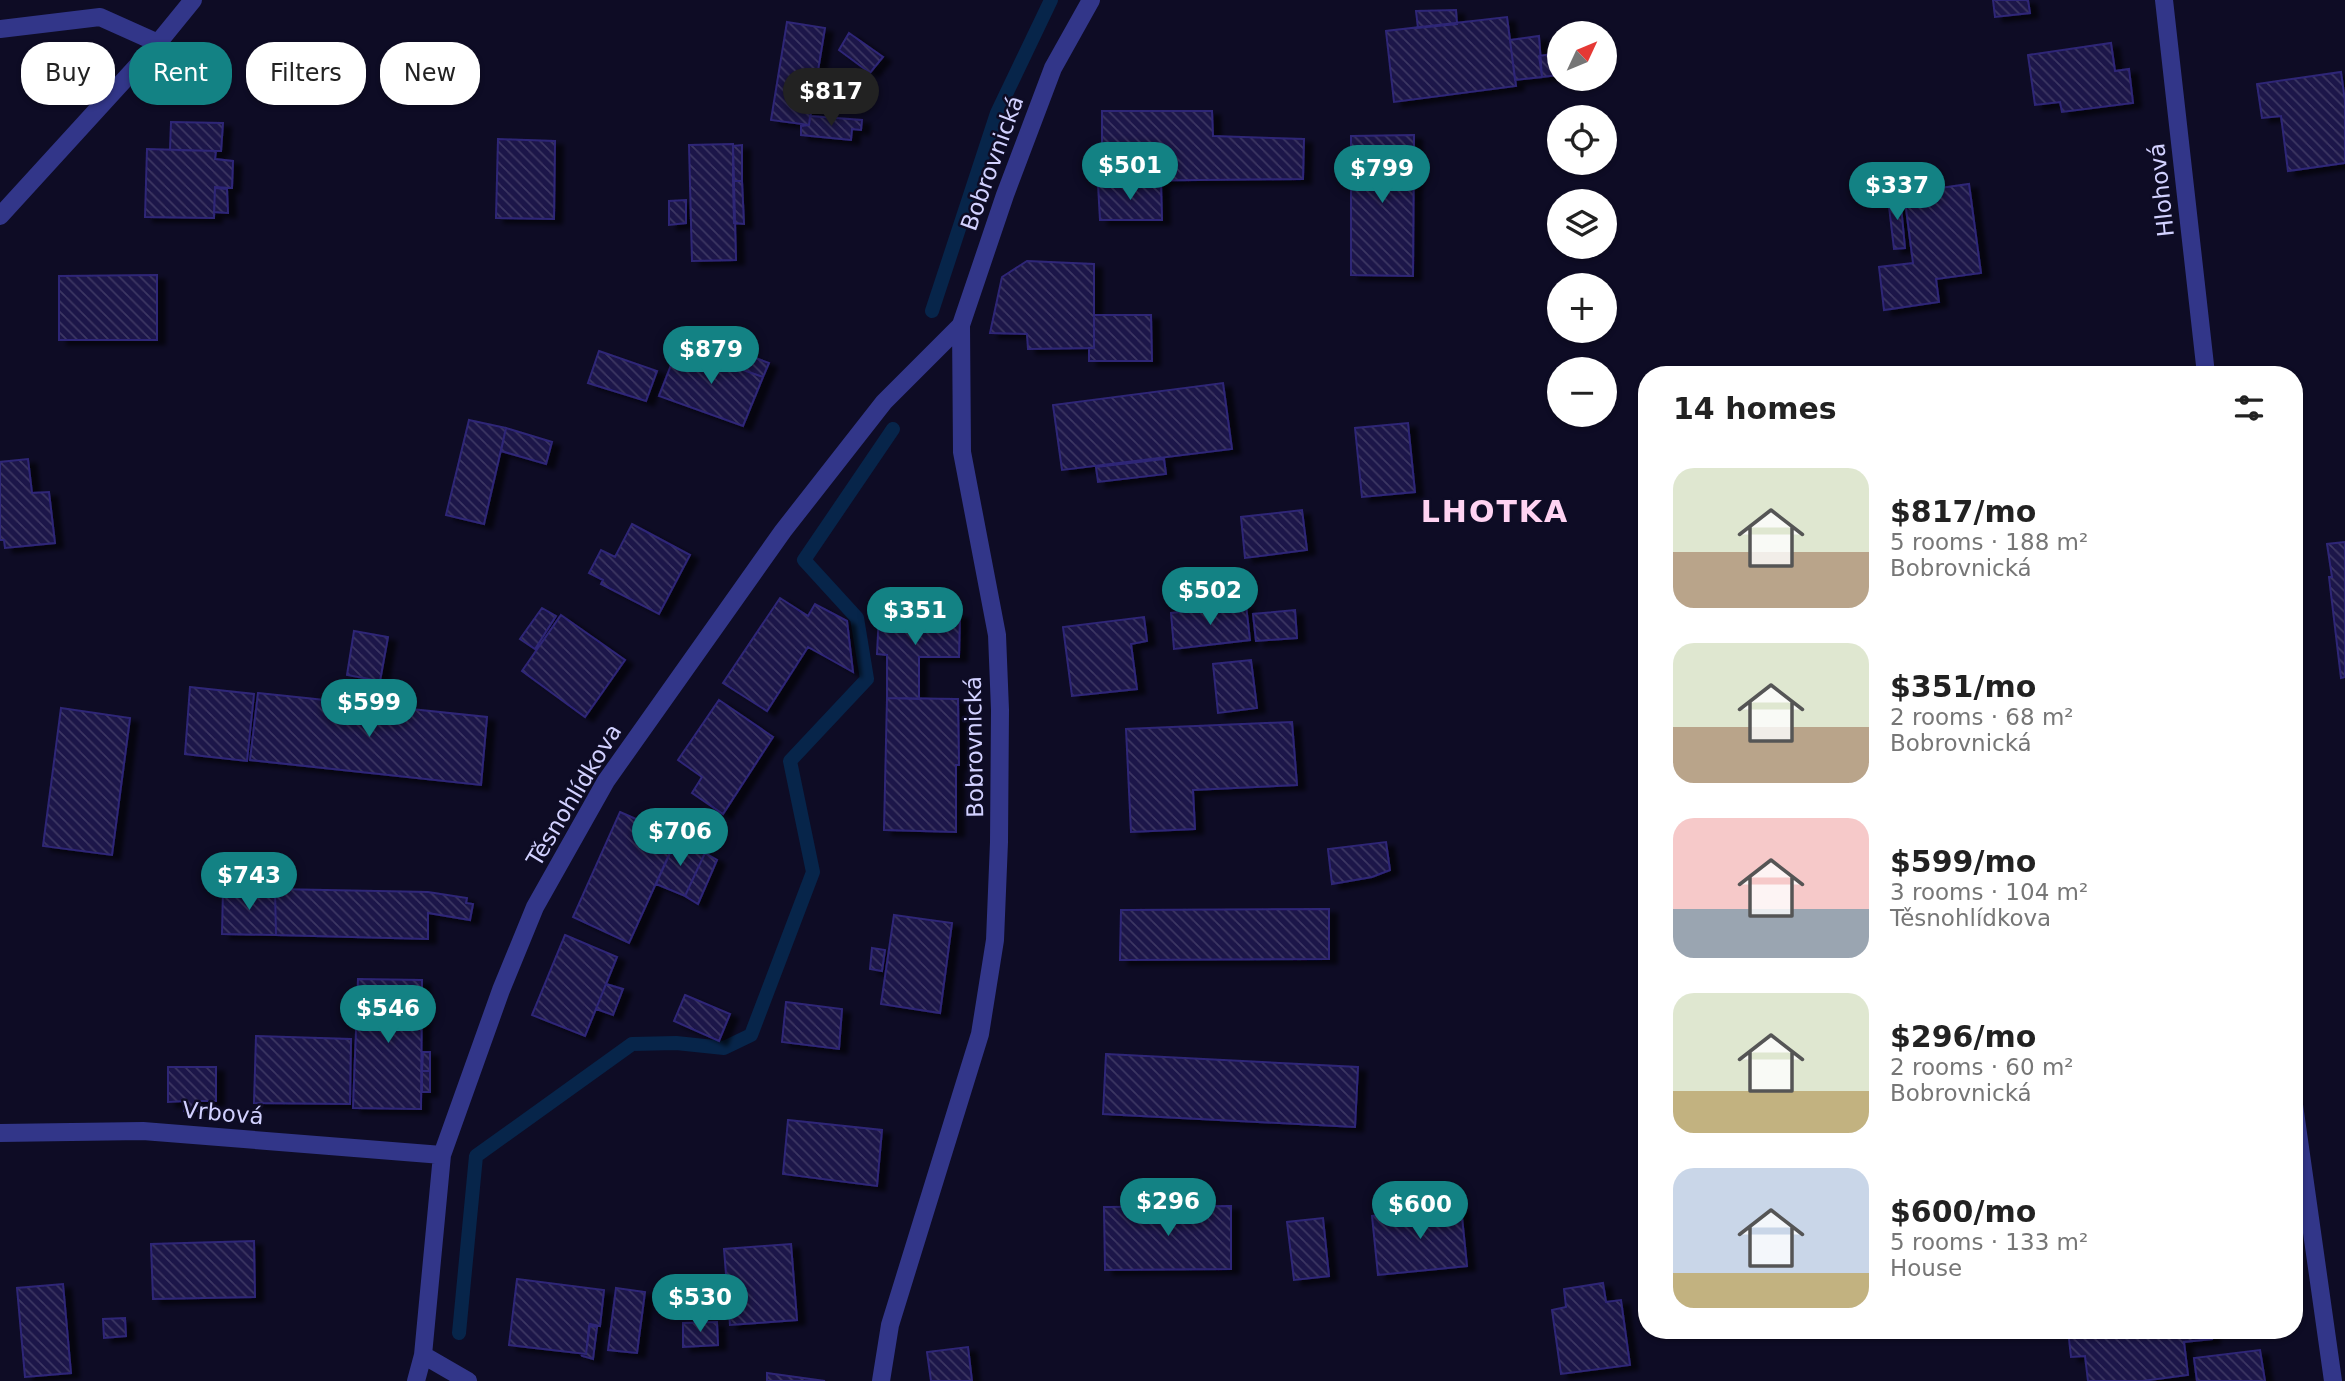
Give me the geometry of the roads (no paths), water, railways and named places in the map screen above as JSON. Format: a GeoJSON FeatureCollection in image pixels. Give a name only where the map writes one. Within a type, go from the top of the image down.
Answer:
{"type":"FeatureCollection","features":[{"type":"Feature","properties":{"kind":"street"},"geometry":{"type":"LineString","coordinates":[[159,42],[193,0]]}},
{"type":"Feature","properties":{"kind":"street","name":"Bobrovnická"},"geometry":{"type":"LineString","coordinates":[[881,1381],[890,1325],[980,1034],[995,940],[1000,829],[997,635],[962,452],[961,325],[1005,195],[1053,68],[1091,0]]}},
{"type":"Feature","properties":{"kind":"street","name":"Hlohová"},"geometry":{"type":"LineString","coordinates":[[2164,0],[2205,366]]}},
{"type":"Feature","properties":{"kind":"street"},"geometry":{"type":"LineString","coordinates":[[0,29],[100,18],[156,42]]}},
{"type":"Feature","properties":{"kind":"street"},"geometry":{"type":"LineString","coordinates":[[0,216],[129,75]]}},
{"type":"Feature","properties":{"kind":"street","name":"Těsnohlídkova"},"geometry":{"type":"LineString","coordinates":[[416,1381],[423,1355],[442,1155],[501,990],[535,907],[606,781],[783,531],[884,402],[961,325]]}},
{"type":"Feature","properties":{"kind":"street","name":"Vrbová"},"geometry":{"type":"LineString","coordinates":[[0,1133],[143,1131],[442,1155]]}},
{"type":"Feature","properties":{"kind":"street"},"geometry":{"type":"LineString","coordinates":[[2303,1169],[2333,1381]]}},
{"type":"Feature","properties":{"kind":"street"},"geometry":{"type":"LineString","coordinates":[[423,1355],[468,1381]]}},
{"type":"Feature","properties":{"kind":"waterway"},"geometry":{"type":"LineString","coordinates":[[932,311],[997,113],[1051,0]]}},
{"type":"Feature","properties":{"kind":"waterway"},"geometry":{"type":"LineString","coordinates":[[459,1333],[476,1156],[632,1044],[676,1043],[724,1048],[751,1035],[813,872],[790,761],[867,679],[857,618],[804,560],[893,429]]}},
{"type":"Feature","properties":{"kind":"district","name":"LHOTKA"},"geometry":{"type":"Point","coordinates":[1495,511]}}]}
